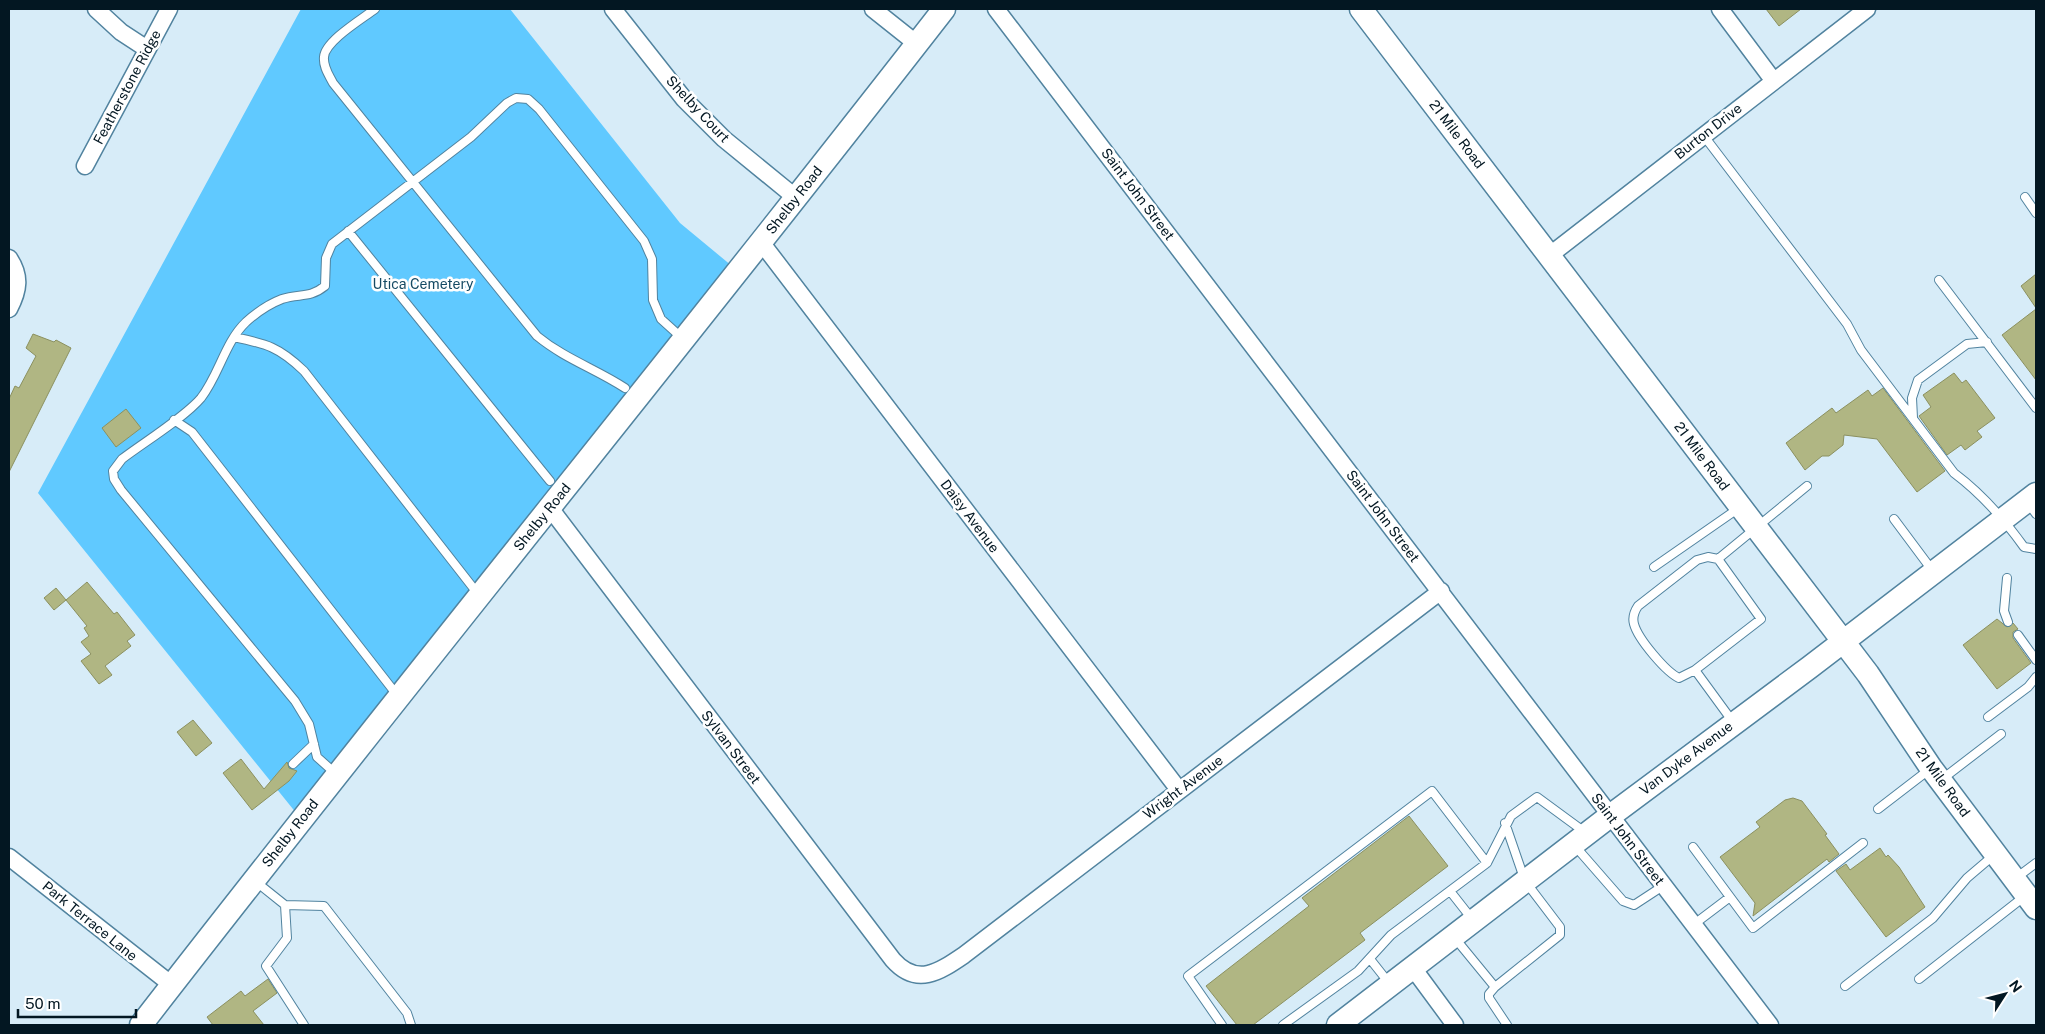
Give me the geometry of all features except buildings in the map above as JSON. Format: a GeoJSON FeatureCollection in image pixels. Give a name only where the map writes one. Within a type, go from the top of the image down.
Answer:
{"type":"FeatureCollection","features":[{"type":"Feature","properties":{"kind":"street"},"geometry":{"type":"LineString","coordinates":[[96,9],[121,32],[147,49]]}},
{"type":"Feature","properties":{"kind":"street","name":"Featherstone Ridge"},"geometry":{"type":"LineString","coordinates":[[86,166],[169,9]]}},
{"type":"Feature","properties":{"kind":"street","name":"Shelby Court"},"geometry":{"type":"LineString","coordinates":[[613,9],[684,99],[724,139],[795,197]]}},
{"type":"Feature","properties":{"kind":"street"},"geometry":{"type":"LineString","coordinates":[[873,9],[917,44]]}},
{"type":"Feature","properties":{"kind":"street","name":"Shelby Road"},"geometry":{"type":"LineString","coordinates":[[141,1025],[253,880],[684,340],[944,9]]}},
{"type":"Feature","properties":{"kind":"street","name":"Saint John Street"},"geometry":{"type":"LineString","coordinates":[[996,9],[1770,1025]]}},
{"type":"Feature","properties":{"kind":"street","name":"21 Mile Road"},"geometry":{"type":"LineString","coordinates":[[1361,9],[1844,642],[1936,774],[2026,894]]}},
{"type":"Feature","properties":{"kind":"street"},"geometry":{"type":"LineString","coordinates":[[1720,9],[1773,80]]}},
{"type":"Feature","properties":{"kind":"street","name":"Burton Drive"},"geometry":{"type":"LineString","coordinates":[[1550,256],[1866,9]]}},
{"type":"Feature","properties":{"kind":"street","name":"Daisy Avenue"},"geometry":{"type":"LineString","coordinates":[[761,242],[1179,790]]}},
{"type":"Feature","properties":{"kind":"street"},"geometry":{"type":"LineString","coordinates":[[9,309],[16,296],[18,283],[12,263]]}},
{"type":"Feature","properties":{"kind":"street","name":"Van Dyke Avenue"},"geometry":{"type":"LineString","coordinates":[[1338,1025],[1734,722],[1844,642],[1934,571],[2004,519],[2033,503]]}},
{"type":"Feature","properties":{"kind":"street","name":"Sylvan Street"},"geometry":{"type":"LineString","coordinates":[[550,508],[893,960],[903,970],[920,976]]}},
{"type":"Feature","properties":{"kind":"street","name":"Wright Avenue"},"geometry":{"type":"LineString","coordinates":[[920,976],[948,966],[964,955],[1441,592]]}},
{"type":"Feature","properties":{"kind":"street","name":"Park Terrace Lane"},"geometry":{"type":"LineString","coordinates":[[9,857],[172,985]]}},
{"type":"Feature","properties":{"kind":"street"},"geometry":{"type":"LineString","coordinates":[[1413,968],[1455,1025]]}},
{"type":"Feature","properties":{"kind":"lane"},"geometry":{"type":"LineString","coordinates":[[375,9],[331,43],[324,55],[325,68],[333,83],[537,336],[556,352],[611,378],[625,388]]}},
{"type":"Feature","properties":{"kind":"lane"},"geometry":{"type":"LineString","coordinates":[[336,775],[317,757],[309,724],[294,701],[114,479],[113,471],[122,459],[190,408],[206,391],[234,337],[245,323],[261,310],[282,299],[315,295],[324,286],[326,258],[332,244],[471,137],[506,103],[516,98],[528,99],[539,108],[644,241],[652,259],[653,300],[661,319],[684,340]]}},
{"type":"Feature","properties":{"kind":"lane"},"geometry":{"type":"LineString","coordinates":[[1703,135],[1846,324],[1861,350],[1954,473],[1970,485],[2004,519],[2024,547],[2036,549]]}},
{"type":"Feature","properties":{"kind":"lane"},"geometry":{"type":"LineString","coordinates":[[2025,197],[2036,213]]}},
{"type":"Feature","properties":{"kind":"lane"},"geometry":{"type":"LineString","coordinates":[[348,231],[550,481]]}},
{"type":"Feature","properties":{"kind":"lane"},"geometry":{"type":"LineString","coordinates":[[1939,280],[2036,408]]}},
{"type":"Feature","properties":{"kind":"lane"},"geometry":{"type":"LineString","coordinates":[[234,337],[270,344],[290,357],[304,371],[480,595]]}},
{"type":"Feature","properties":{"kind":"lane"},"geometry":{"type":"LineString","coordinates":[[1914,420],[1912,398],[1918,380],[1967,344],[1987,342]]}},
{"type":"Feature","properties":{"kind":"lane"},"geometry":{"type":"LineString","coordinates":[[174,420],[192,432],[398,697]]}},
{"type":"Feature","properties":{"kind":"lane"},"geometry":{"type":"LineString","coordinates":[[1718,560],[1807,486]]}},
{"type":"Feature","properties":{"kind":"lane"},"geometry":{"type":"LineString","coordinates":[[1654,567],[1741,507]]}},
{"type":"Feature","properties":{"kind":"lane"},"geometry":{"type":"LineString","coordinates":[[1894,519],[1934,571]]}},
{"type":"Feature","properties":{"kind":"lane"},"geometry":{"type":"LineString","coordinates":[[1708,557],[1718,560],[1761,619],[1695,670],[1678,678],[1670,673],[1638,633],[1634,624],[1633,614],[1638,606],[1698,560],[1708,557]]}},
{"type":"Feature","properties":{"kind":"lane"},"geometry":{"type":"LineString","coordinates":[[2007,578],[2004,611],[2008,622]]}},
{"type":"Feature","properties":{"kind":"lane"},"geometry":{"type":"LineString","coordinates":[[2018,635],[2036,660]]}},
{"type":"Feature","properties":{"kind":"lane"},"geometry":{"type":"LineString","coordinates":[[1695,670],[1734,722]]}},
{"type":"Feature","properties":{"kind":"lane"},"geometry":{"type":"LineString","coordinates":[[1988,717],[2028,687],[2036,677]]}},
{"type":"Feature","properties":{"kind":"lane"},"geometry":{"type":"LineString","coordinates":[[1878,809],[2002,734]]}},
{"type":"Feature","properties":{"kind":"lane"},"geometry":{"type":"LineString","coordinates":[[293,764],[314,744]]}},
{"type":"Feature","properties":{"kind":"lane"},"geometry":{"type":"LineString","coordinates":[[1222,1025],[1188,976],[1432,791],[1488,863]]}},
{"type":"Feature","properties":{"kind":"lane"},"geometry":{"type":"LineString","coordinates":[[1283,1025],[1334,990],[1370,959],[1391,935],[1488,863],[1500,840],[1505,823],[1511,816],[1538,797],[1580,839],[1623,901],[1634,905],[1663,886]]}},
{"type":"Feature","properties":{"kind":"lane"},"geometry":{"type":"LineString","coordinates":[[1505,823],[1526,881],[1560,927],[1560,935],[1495,987],[1489,994],[1490,1002],[1507,1025]]}},
{"type":"Feature","properties":{"kind":"lane"},"geometry":{"type":"LineString","coordinates":[[1693,847],[1753,928],[1863,843]]}},
{"type":"Feature","properties":{"kind":"lane"},"geometry":{"type":"LineString","coordinates":[[1844,986],[1933,918],[1967,878],[1996,854]]}},
{"type":"Feature","properties":{"kind":"lane"},"geometry":{"type":"LineString","coordinates":[[1919,980],[2026,894],[2036,863]]}},
{"type":"Feature","properties":{"kind":"lane"},"geometry":{"type":"LineString","coordinates":[[253,880],[285,905],[324,906],[407,1013],[411,1025]]}},
{"type":"Feature","properties":{"kind":"lane"},"geometry":{"type":"LineString","coordinates":[[1450,891],[1474,921]]}},
{"type":"Feature","properties":{"kind":"lane"},"geometry":{"type":"LineString","coordinates":[[1693,925],[1730,897]]}},
{"type":"Feature","properties":{"kind":"lane"},"geometry":{"type":"LineString","coordinates":[[285,905],[287,938],[266,966],[304,1025]]}},
{"type":"Feature","properties":{"kind":"lane"},"geometry":{"type":"LineString","coordinates":[[1453,937],[1495,987]]}},
{"type":"Feature","properties":{"kind":"lane"},"geometry":{"type":"LineString","coordinates":[[1370,959],[1391,985]]}},
{"type":"Feature","properties":{"kind":"green space","name":"Utica Cemetery"},"geometry":{"type":"Polygon","coordinates":[[[301,9],[510,9],[680,223],[738,271],[301,819],[38,493],[301,9]]]}}]}
